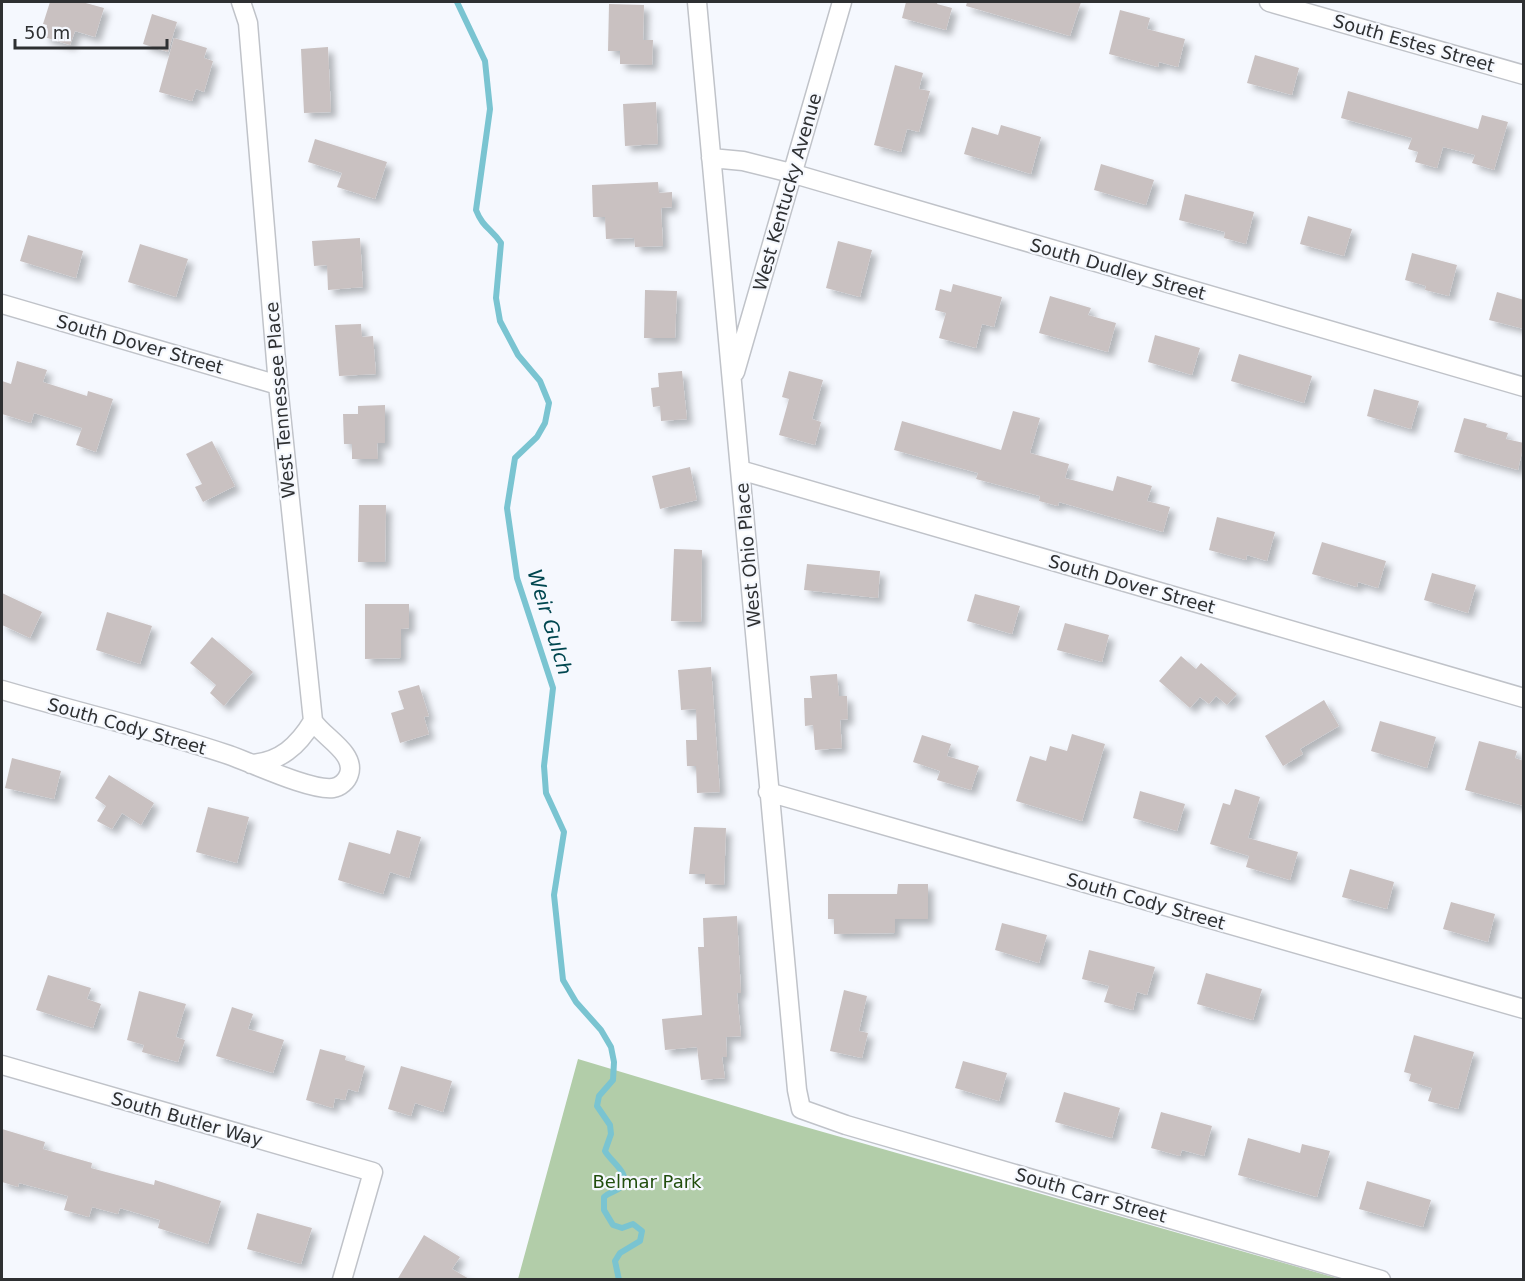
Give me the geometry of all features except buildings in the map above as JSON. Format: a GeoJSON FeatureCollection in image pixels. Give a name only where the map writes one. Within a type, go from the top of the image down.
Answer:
{"type":"FeatureCollection","features":[{"type":"Feature","properties":{"kind":"street","name":"West Tennessee Place"},"geometry":{"type":"LineString","coordinates":[[241,2],[248,23],[278,384],[313,721]]}},
{"type":"Feature","properties":{"kind":"street","name":"West Ohio Place"},"geometry":{"type":"LineString","coordinates":[[697,2],[768,792],[797,1090],[801,1109]]}},
{"type":"Feature","properties":{"kind":"street","name":"West Kentucky Avenue"},"geometry":{"type":"LineString","coordinates":[[732,382],[842,2]]}},
{"type":"Feature","properties":{"kind":"street","name":"South Estes Street"},"geometry":{"type":"LineString","coordinates":[[1269,2],[1524,75]]}},
{"type":"Feature","properties":{"kind":"street","name":"South Dudley Street"},"geometry":{"type":"LineString","coordinates":[[711,158],[743,161],[791,173],[1524,387]]}},
{"type":"Feature","properties":{"kind":"street","name":"South Dover Street"},"geometry":{"type":"LineString","coordinates":[[2,304],[278,384]]}},
{"type":"Feature","properties":{"kind":"street","name":"South Dover Street"},"geometry":{"type":"LineString","coordinates":[[740,470],[1524,698]]}},
{"type":"Feature","properties":{"kind":"street","name":"South Cody Street"},"geometry":{"type":"LineString","coordinates":[[2,690],[322,787],[334,788],[344,783],[350,773],[349,762],[344,751],[320,733],[313,721]]}},
{"type":"Feature","properties":{"kind":"street"},"geometry":{"type":"LineString","coordinates":[[251,764],[270,762],[282,755],[306,733],[313,721]]}},
{"type":"Feature","properties":{"kind":"street","name":"South Cody Street"},"geometry":{"type":"LineString","coordinates":[[768,792],[1524,1010]]}},
{"type":"Feature","properties":{"kind":"street","name":"South Butler Way"},"geometry":{"type":"LineString","coordinates":[[2,1065],[373,1172],[342,1280]]}},
{"type":"Feature","properties":{"kind":"street","name":"South Carr Street"},"geometry":{"type":"LineString","coordinates":[[801,1109],[857,1128],[1381,1280]]}},
{"type":"Feature","properties":{"kind":"green space","name":"Belmar Park"},"geometry":{"type":"Polygon","coordinates":[[[578,1059],[788,1122],[1340,1279],[518,1279],[578,1059]]]}},
{"type":"Feature","properties":{"kind":"waterway","name":"Weir Gulch"},"geometry":{"type":"LineString","coordinates":[[457,2],[485,61],[490,109],[476,210],[481,221],[501,243],[496,298],[500,321],[518,355],[540,381],[549,403],[545,423],[537,437],[515,458],[507,508],[517,578],[553,688],[544,766],[546,793],[564,832],[554,895],[563,980],[576,1002],[601,1030],[611,1047],[614,1062],[613,1080],[599,1096],[597,1106],[610,1125],[611,1134],[605,1151],[623,1173],[624,1182],[619,1189],[604,1197],[604,1210],[613,1225],[622,1228],[633,1224],[642,1231],[640,1241],[620,1253],[615,1261],[619,1280]]}}]}
